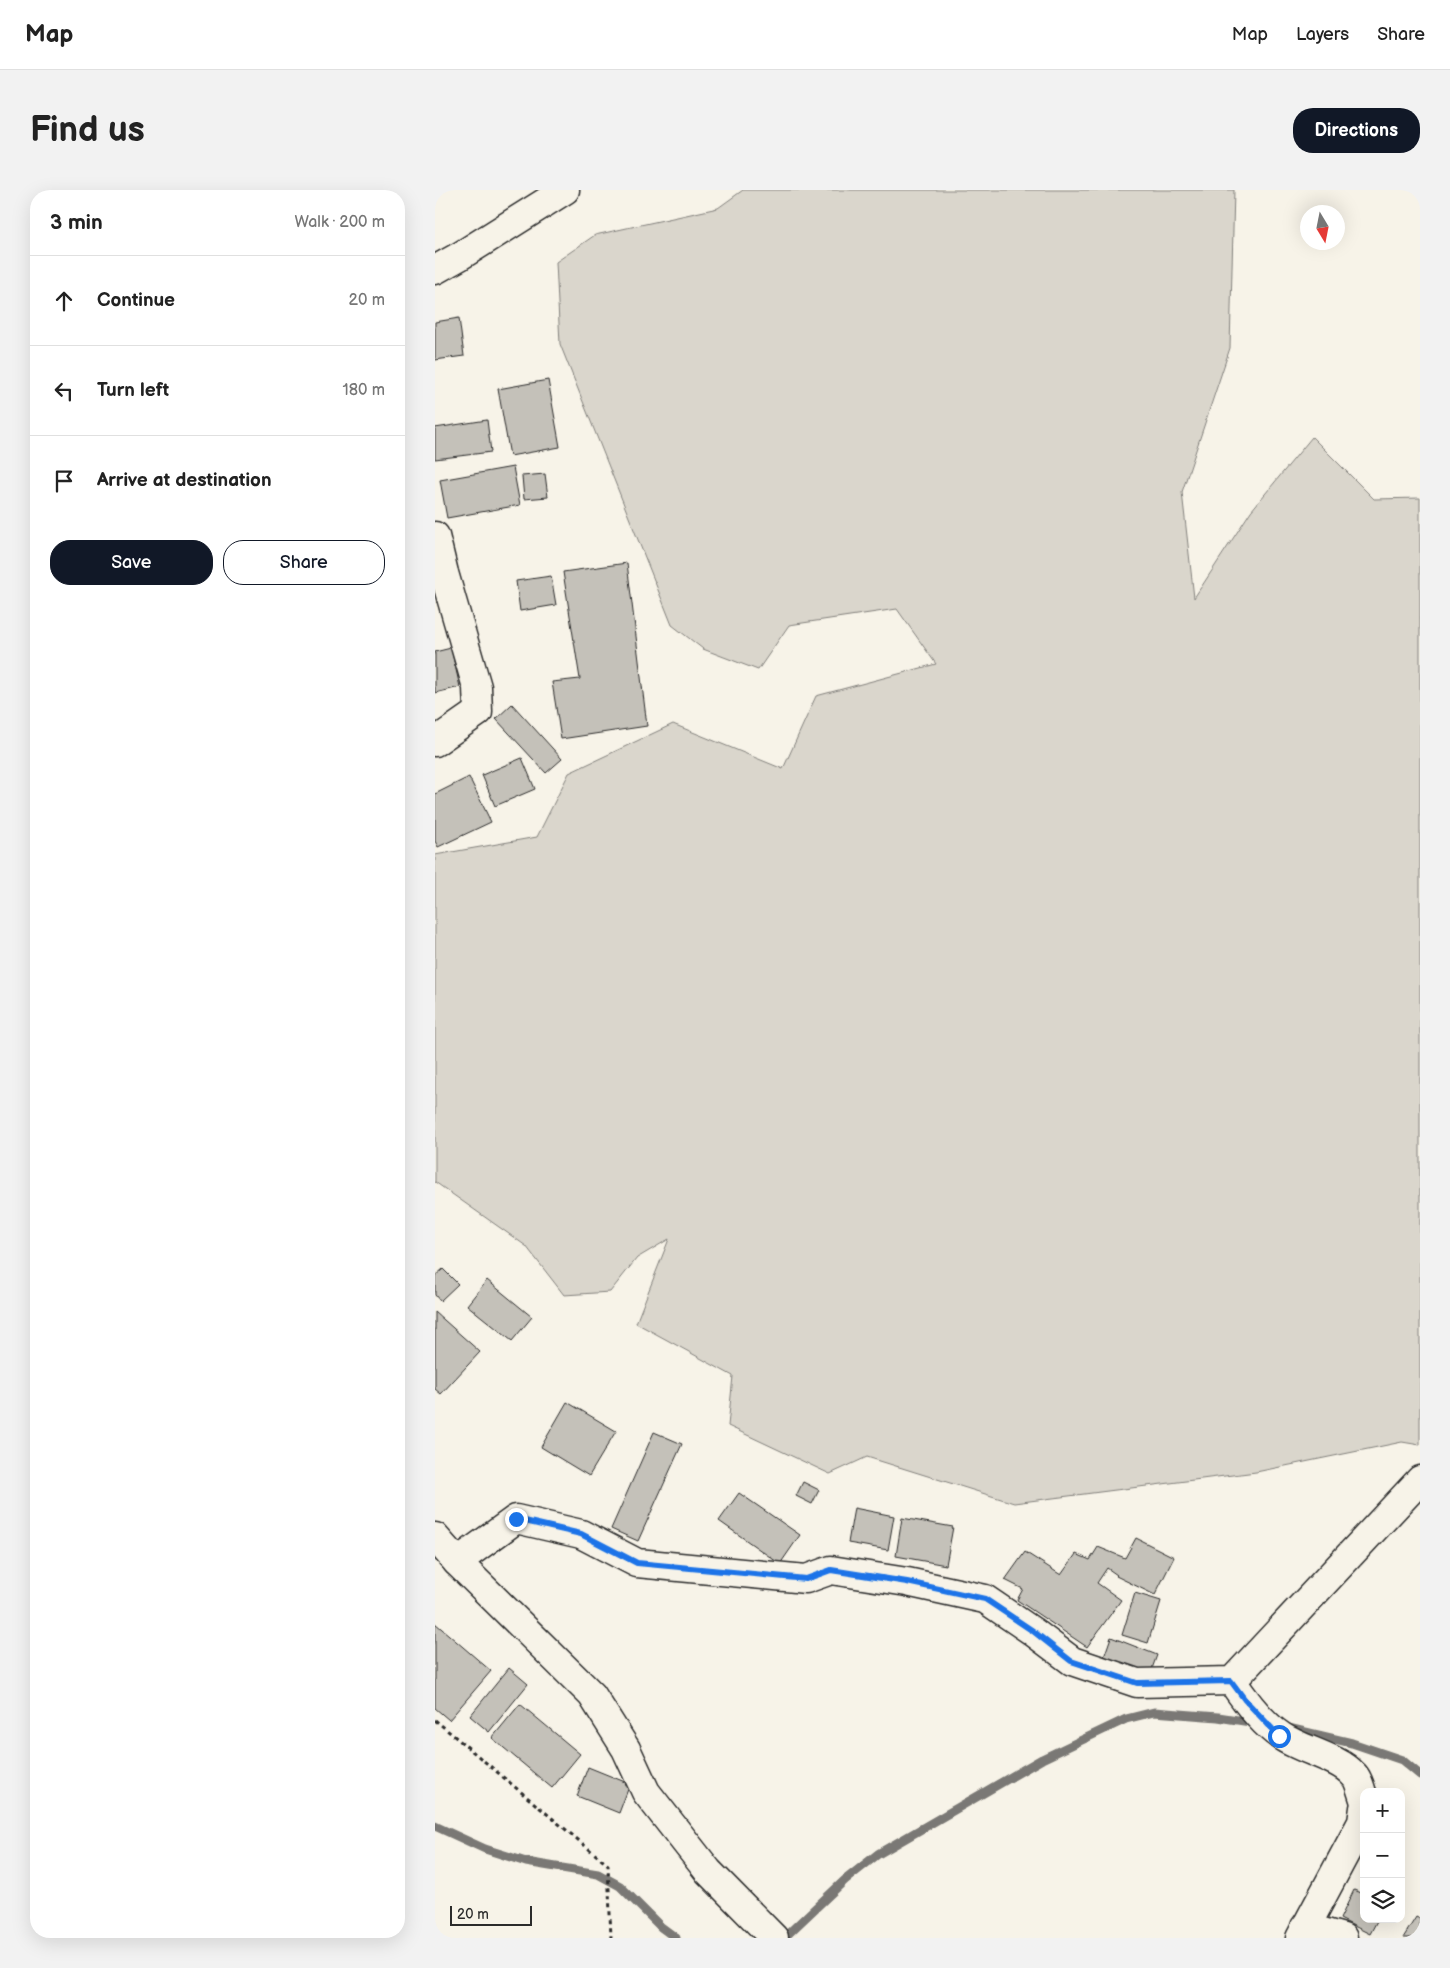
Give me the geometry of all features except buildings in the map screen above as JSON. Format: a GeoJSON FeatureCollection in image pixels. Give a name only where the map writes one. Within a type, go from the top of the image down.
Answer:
{"type":"FeatureCollection","features":[{"type":"Feature","properties":{"kind":"street"},"geometry":{"type":"LineString","coordinates":[[435,270],[565,190]]}},
{"type":"Feature","properties":{"kind":"street"},"geometry":{"type":"LineString","coordinates":[[435,536],[477,688],[478,712],[435,742]]}},
{"type":"Feature","properties":{"kind":"street"},"geometry":{"type":"LineString","coordinates":[[457,1562],[516,1519],[581,1534],[637,1563],[806,1579],[831,1570],[907,1582],[985,1599],[1033,1631],[1071,1661],[1137,1683],[1231,1681],[1420,1480]]}},
{"type":"Feature","properties":{"kind":"street"},"geometry":{"type":"LineString","coordinates":[[435,1537],[457,1562],[592,1695],[626,1749],[646,1792],[708,1871],[772,1936]]}},
{"type":"Feature","properties":{"kind":"street"},"geometry":{"type":"LineString","coordinates":[[1231,1681],[1245,1700],[1279,1736],[1300,1748],[1336,1762],[1354,1774],[1360,1789]]}},
{"type":"Feature","properties":{"kind":"street"},"geometry":{"type":"LineString","coordinates":[[1343,1938],[1302,1932],[1360,1826]]}},
{"type":"Feature","properties":{"kind":"path"},"geometry":{"type":"LineString","coordinates":[[435,1720],[608,1865],[611,1938]]}},
{"type":"Feature","properties":{"kind":"shaded area"},"geometry":{"type":"Polygon","coordinates":[[[743,190],[1234,190],[1230,348],[1182,492],[1194,598],[1251,511],[1312,437],[1374,499],[1420,498],[1420,1445],[1402,1442],[1256,1472],[1014,1503],[867,1457],[830,1474],[728,1426],[733,1376],[636,1323],[669,1239],[637,1258],[610,1292],[564,1295],[526,1246],[435,1182],[435,855],[537,837],[569,773],[673,724],[783,769],[816,696],[936,664],[897,609],[789,625],[758,670],[703,649],[672,625],[560,344],[556,262],[595,235],[718,208],[743,190]]]}},
{"type":"Feature","properties":{"kind":"waterway"},"geometry":{"type":"LineString","coordinates":[[777,1937],[788,1934],[845,1880],[878,1854],[1042,1759],[1126,1719],[1154,1712],[1218,1717],[1257,1723]]}},
{"type":"Feature","properties":{"kind":"waterway"},"geometry":{"type":"LineString","coordinates":[[1284,1727],[1352,1743],[1402,1760],[1420,1775]]}},
{"type":"Feature","properties":{"kind":"waterway"},"geometry":{"type":"LineString","coordinates":[[435,1826],[485,1849],[526,1862],[598,1874],[620,1886],[661,1927],[676,1938]]}},
{"type":"Feature","properties":{"kind":"route"},"geometry":{"type":"LineString","coordinates":[[516,1519],[581,1534],[637,1563],[806,1579],[831,1570],[907,1582],[985,1599],[1033,1631],[1071,1661],[1137,1683],[1231,1681],[1245,1700],[1279,1736]]}}]}
